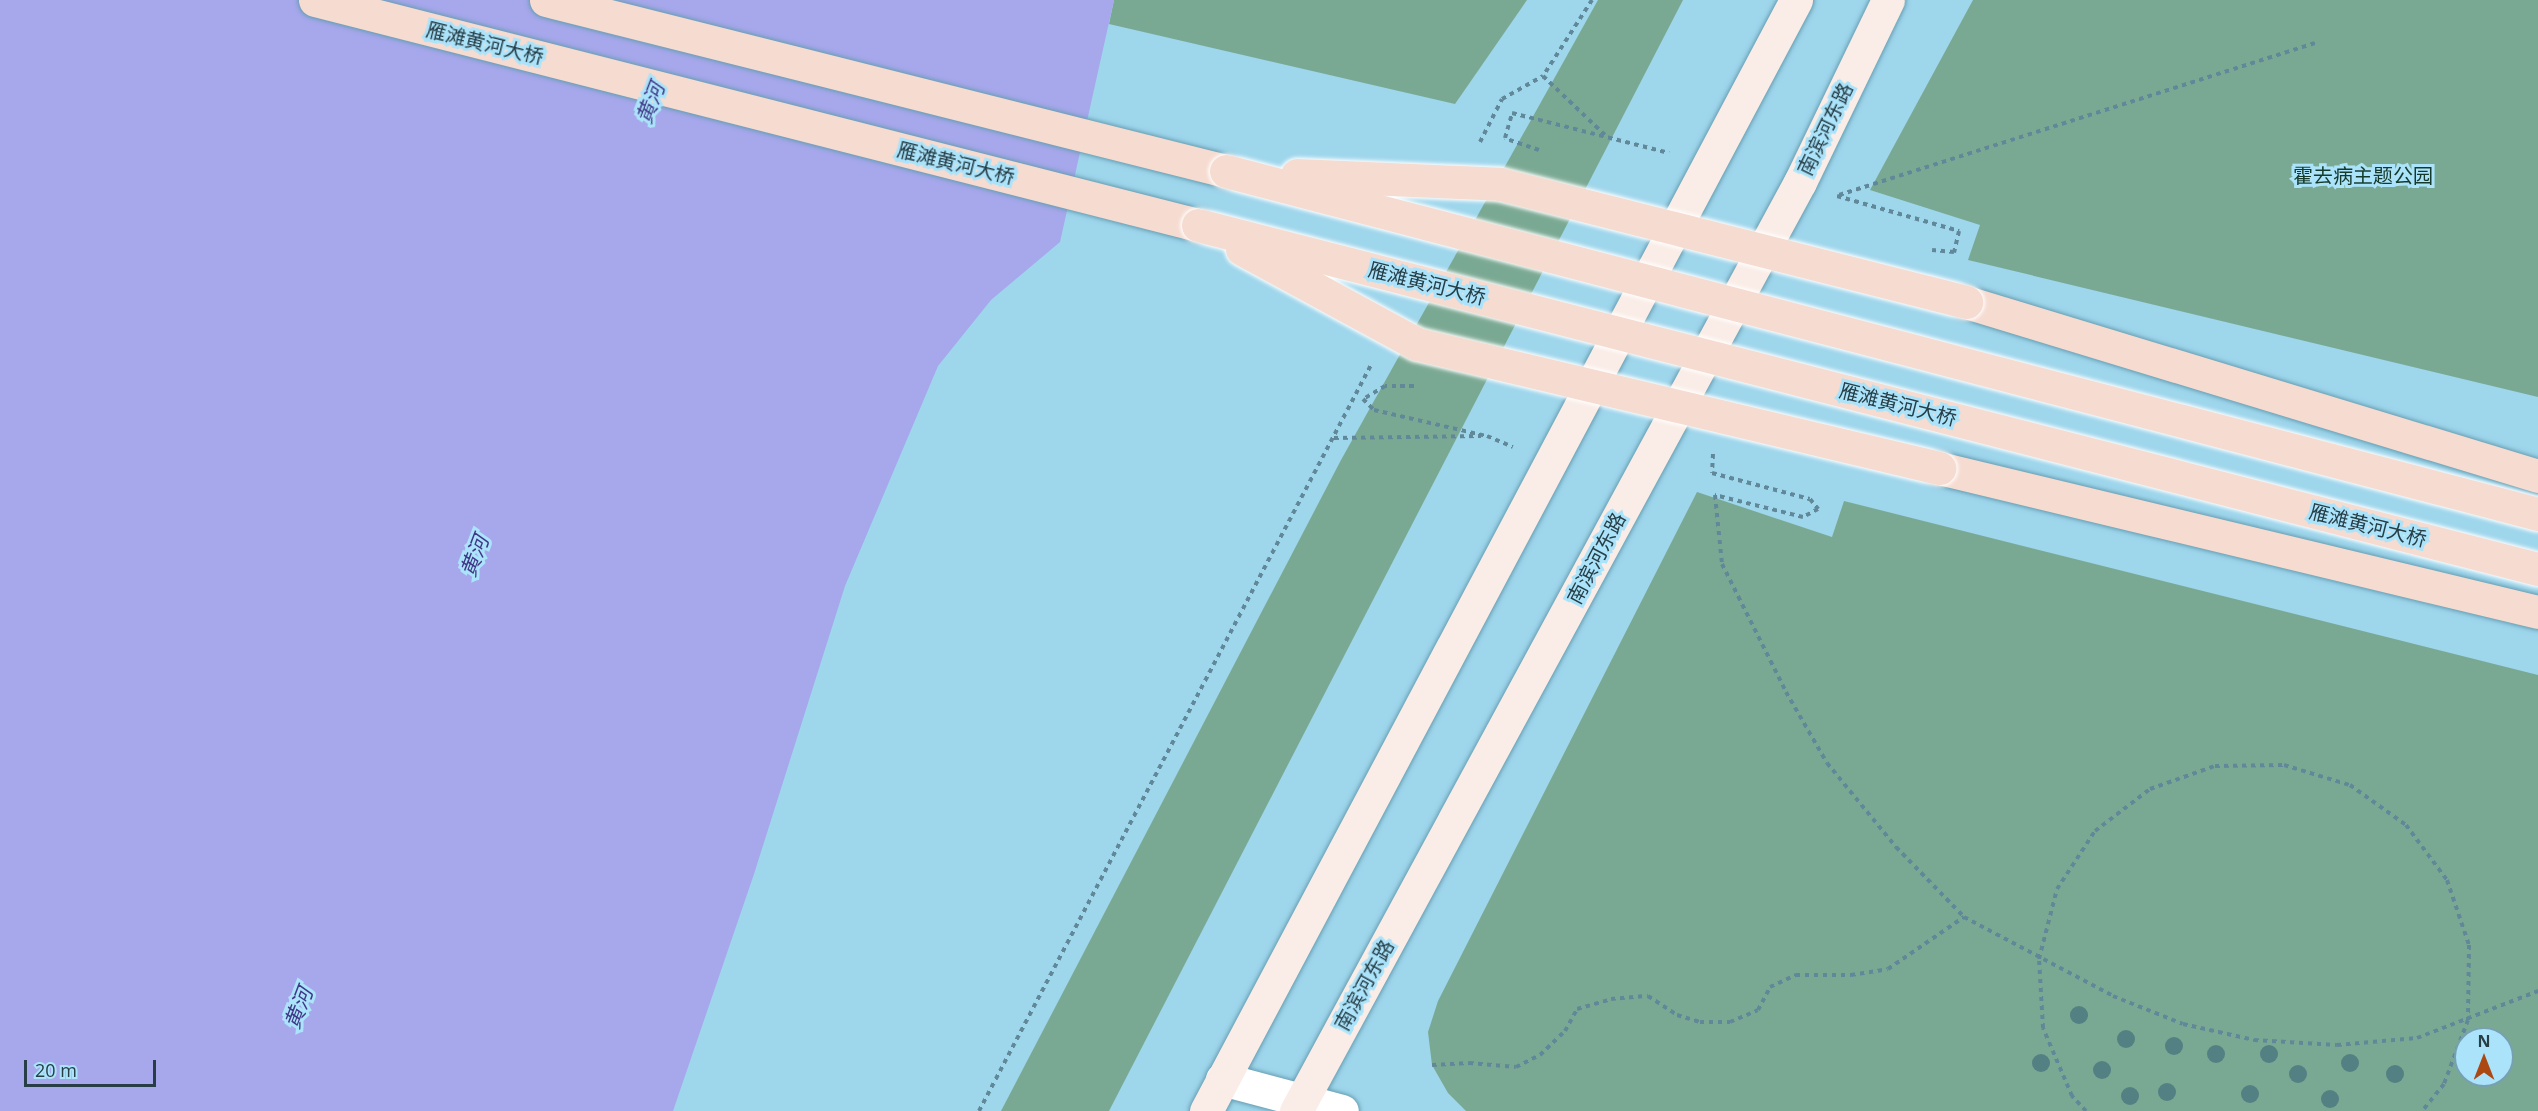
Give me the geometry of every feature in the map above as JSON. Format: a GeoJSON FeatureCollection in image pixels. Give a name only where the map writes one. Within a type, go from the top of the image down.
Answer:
{"type":"FeatureCollection","features":[{"type":"Feature","properties":{"kind":"main road","name":"雁滩黄河大桥"},"geometry":{"type":"LineString","coordinates":[[315,0],[2538,569]]}},
{"type":"Feature","properties":{"kind":"main road"},"geometry":{"type":"LineString","coordinates":[[546,0],[1226,171],[2538,514]]}},
{"type":"Feature","properties":{"kind":"main road"},"geometry":{"type":"LineString","coordinates":[[1206,1111],[1796,0]]}},
{"type":"Feature","properties":{"kind":"main road","name":"南滨河东路"},"geometry":{"type":"LineString","coordinates":[[1299,1105],[1800,182],[1888,0]]}},
{"type":"Feature","properties":{"kind":"main road"},"geometry":{"type":"LineString","coordinates":[[1226,171],[1500,184],[1966,302],[2538,476]]}},
{"type":"Feature","properties":{"kind":"main road"},"geometry":{"type":"LineString","coordinates":[[1198,225],[1417,344],[2538,612]]}},
{"type":"Feature","properties":{"kind":"street"},"geometry":{"type":"LineString","coordinates":[[1222,1079],[1299,1105],[1342,1111]]}},
{"type":"Feature","properties":{"kind":"path"},"geometry":{"type":"LineString","coordinates":[[1475,153],[1502,99],[1543,76],[1592,0]]}},
{"type":"Feature","properties":{"kind":"path"},"geometry":{"type":"LineString","coordinates":[[1836,196],[2318,42]]}},
{"type":"Feature","properties":{"kind":"path"},"geometry":{"type":"LineString","coordinates":[[1543,76],[1607,137]]}},
{"type":"Feature","properties":{"kind":"path"},"geometry":{"type":"LineString","coordinates":[[1546,153],[1505,138],[1512,113],[1663,151],[1707,168]]}},
{"type":"Feature","properties":{"kind":"path"},"geometry":{"type":"LineString","coordinates":[[1800,182],[1836,196],[1959,231],[1954,252]]}},
{"type":"Feature","properties":{"kind":"path"},"geometry":{"type":"LineString","coordinates":[[979,1111],[1375,356]]}},
{"type":"Feature","properties":{"kind":"path"},"geometry":{"type":"LineString","coordinates":[[1334,438],[1487,436],[1374,410],[1363,399],[1385,386],[1420,386]]}},
{"type":"Feature","properties":{"kind":"path"},"geometry":{"type":"LineString","coordinates":[[1714,443],[1712,474],[1810,499],[1818,509],[1803,517],[1715,495],[1722,564],[1786,692],[1827,763],[1896,847],[1964,917],[2039,959],[2113,996],[2183,1024],[2254,1040],[2337,1045],[2417,1038],[2538,991]]}},
{"type":"Feature","properties":{"kind":"path"},"geometry":{"type":"LineString","coordinates":[[2086,1111],[2072,1096],[2043,1028],[2039,959],[2057,889],[2095,831],[2150,789],[2215,766],[2284,765],[2350,785],[2406,825],[2447,880],[2469,945],[2468,1020],[2444,1084],[2422,1111]]}},
{"type":"Feature","properties":{"kind":"path"},"geometry":{"type":"LineString","coordinates":[[1432,1065],[1469,1063],[1516,1067],[1540,1055],[1565,1031],[1577,1009],[1611,999],[1648,996],[1677,1015],[1700,1022],[1730,1022],[1758,1010],[1770,987],[1796,975],[1851,975],[1888,969],[1964,917]]}},
{"type":"Feature","properties":{"kind":"green space"},"geometry":{"type":"Polygon","coordinates":[[[1114,0],[1527,0],[1455,104],[1109,24],[1114,0]]]}},
{"type":"Feature","properties":{"kind":"green space"},"geometry":{"type":"Polygon","coordinates":[[[1598,0],[1683,0],[1109,1111],[1001,1111],[1341,460],[1598,0]]]}},
{"type":"Feature","properties":{"kind":"green space","name":"霍去病主题公园"},"geometry":{"type":"Polygon","coordinates":[[[1973,0],[2538,0],[2538,397],[1968,260],[1980,225],[1870,190],[1973,0]]]}},
{"type":"Feature","properties":{"kind":"green space"},"geometry":{"type":"Polygon","coordinates":[[[1697,492],[1832,537],[1844,501],[2538,675],[2538,1111],[1466,1111],[1448,1093],[1432,1065],[1428,1032],[1438,1001],[1697,492]]]}},
{"type":"Feature","properties":{"kind":"water","name":"黄河"},"geometry":{"type":"Polygon","coordinates":[[[0,0],[1114,0],[1060,242],[991,300],[938,366],[845,586],[754,874],[673,1111],[0,1111],[0,0]]]}}]}
